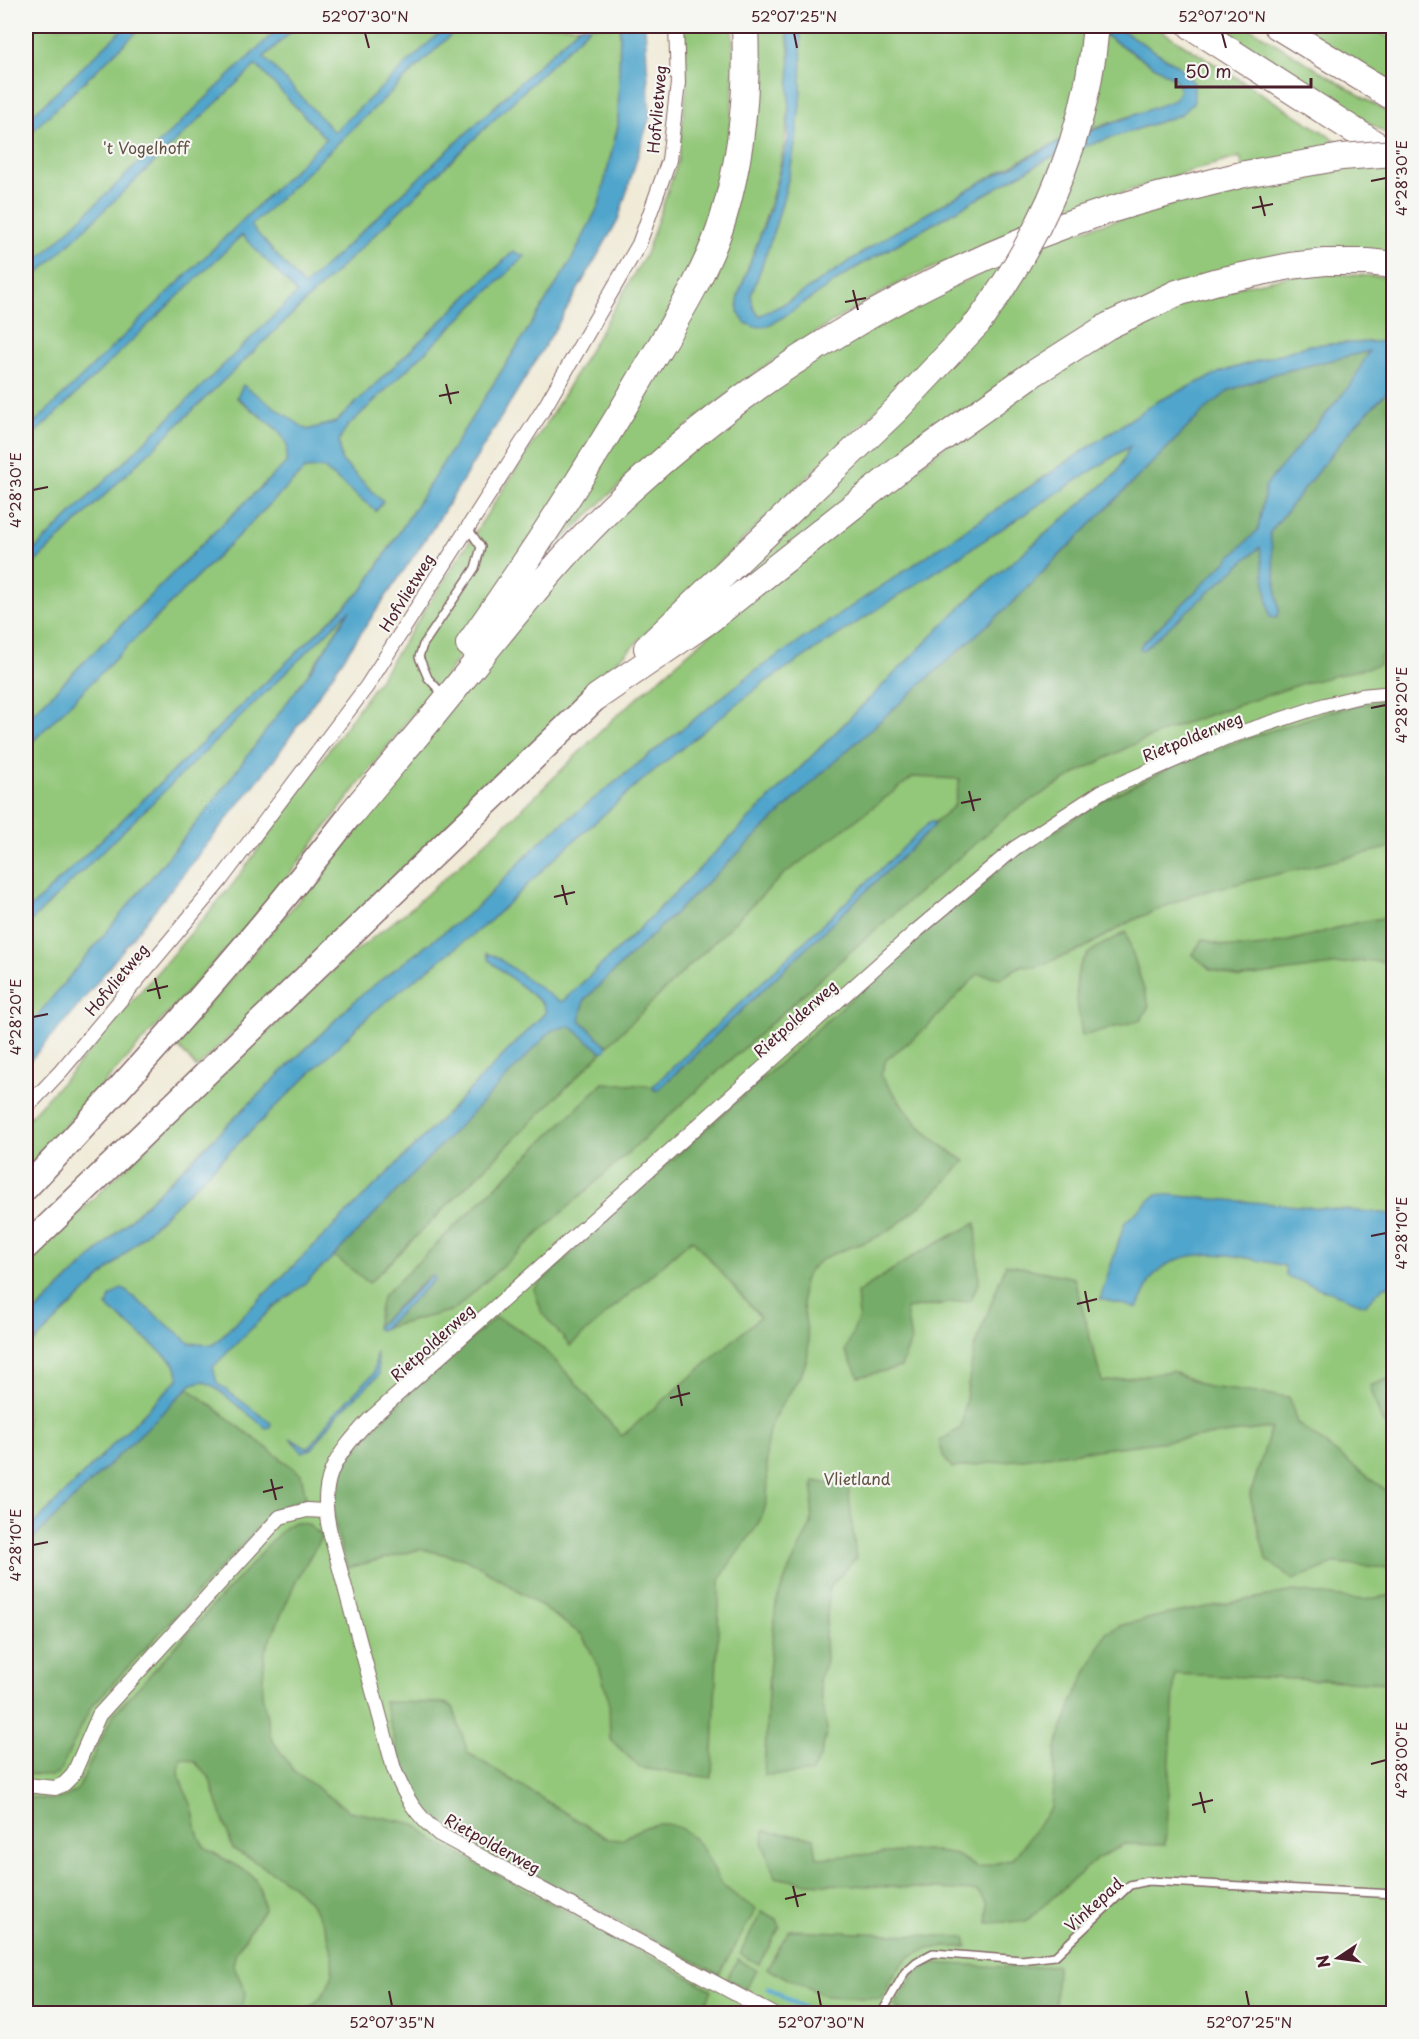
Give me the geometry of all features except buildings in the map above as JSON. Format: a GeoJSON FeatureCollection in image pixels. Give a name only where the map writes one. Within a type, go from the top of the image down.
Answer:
{"type":"FeatureCollection","features":[{"type":"Feature","properties":{"kind":"highway"},"geometry":{"type":"LineString","coordinates":[[351,814],[551,524],[629,400],[686,303],[722,221],[740,147],[747,67],[745,26]]}},
{"type":"Feature","properties":{"kind":"highway"},"geometry":{"type":"LineString","coordinates":[[26,1247],[896,410],[940,366],[978,323],[1020,260],[1064,168],[1083,103],[1096,26]]}},
{"type":"Feature","properties":{"kind":"highway"},"geometry":{"type":"LineString","coordinates":[[1191,26],[1394,155]]}},
{"type":"Feature","properties":{"kind":"highway"},"geometry":{"type":"LineString","coordinates":[[1277,26],[1394,98]]}},
{"type":"Feature","properties":{"kind":"highway"},"geometry":{"type":"LineString","coordinates":[[26,1188],[182,1018],[303,875],[546,576],[613,507],[687,441],[788,366],[879,310],[993,254],[1075,222],[1147,198],[1245,174],[1342,158],[1394,155]]}},
{"type":"Feature","properties":{"kind":"highway"},"geometry":{"type":"LineString","coordinates":[[597,697],[708,621],[925,451],[1031,375],[1108,326],[1177,293],[1236,277],[1290,266],[1325,262],[1368,262],[1394,265]]}},
{"type":"Feature","properties":{"kind":"street","name":"Hofvlietweg"},"geometry":{"type":"LineString","coordinates":[[26,1108],[61,1071],[220,881],[367,686],[546,405],[639,244],[669,160],[678,83],[676,26]]}},
{"type":"Feature","properties":{"kind":"street","name":"Rietpolderweg"},"geometry":{"type":"LineString","coordinates":[[773,2013],[439,1834],[420,1818],[406,1799],[394,1770],[324,1511],[330,1471],[369,1420],[915,932],[1016,848],[1101,792],[1226,738],[1325,705],[1360,696],[1394,693]]}},
{"type":"Feature","properties":{"kind":"street"},"geometry":{"type":"LineString","coordinates":[[26,1785],[55,1788],[69,1779],[99,1715],[280,1517],[307,1510],[324,1511]]}},
{"type":"Feature","properties":{"kind":"lane"},"geometry":{"type":"LineString","coordinates":[[438,689],[428,678],[419,657],[423,645],[475,568],[481,547],[467,527]]}},
{"type":"Feature","properties":{"kind":"lane","name":"Vinkepad"},"geometry":{"type":"LineString","coordinates":[[881,2013],[905,1972],[916,1962],[933,1953],[1021,1960],[1055,1956],[1130,1885],[1148,1881],[1394,1894]]}},
{"type":"Feature","properties":{"kind":"green space","name":"'t Vogelhoff"},"geometry":{"type":"Polygon","coordinates":[[[26,26],[281,26],[249,57],[256,65],[297,26],[454,26],[251,226],[460,26],[580,26],[298,293],[26,558],[26,26]]]}},
{"type":"Feature","properties":{"kind":"green space"},"geometry":{"type":"Polygon","coordinates":[[[591,26],[620,26],[618,126],[599,205],[570,263],[364,588],[26,912],[26,748],[306,468],[323,468],[376,511],[383,502],[341,460],[339,441],[346,428],[524,257],[513,252],[336,422],[307,430],[243,386],[237,398],[279,431],[287,445],[286,463],[26,720],[26,571],[591,26]]]}},
{"type":"Feature","properties":{"kind":"green space"},"geometry":{"type":"Polygon","coordinates":[[[684,26],[732,26],[732,112],[726,154],[716,196],[688,271],[671,308],[632,379],[438,689],[415,711],[263,909],[26,1169],[26,1121],[234,883],[381,677],[551,416],[646,254],[678,161],[687,86],[684,26]]]}},
{"type":"Feature","properties":{"kind":"green space"},"geometry":{"type":"Polygon","coordinates":[[[753,26],[786,26],[790,62],[790,97],[780,164],[762,229],[738,296],[767,326],[857,267],[1047,159],[1180,115],[1180,67],[1115,26],[1154,26],[1334,139],[1393,172],[1393,257],[1162,292],[704,608],[978,323],[961,311],[958,321],[909,379],[197,1068],[175,1043],[316,880],[498,640],[646,485],[837,343],[1053,238],[1247,183],[1240,157],[1205,167],[1136,188],[1034,225],[896,285],[790,349],[692,422],[600,504],[513,593],[711,267],[753,26]]]}},
{"type":"Feature","properties":{"kind":"green space"},"geometry":{"type":"Polygon","coordinates":[[[800,26],[1090,26],[1175,79],[1180,90],[1175,100],[1168,104],[1080,133],[979,183],[769,313],[759,316],[753,307],[751,295],[784,196],[797,130],[801,97],[800,26]]]}},
{"type":"Feature","properties":{"kind":"green space"},"geometry":{"type":"Polygon","coordinates":[[[1215,26],[1247,26],[1393,116],[1393,138],[1215,26]]]}},
{"type":"Feature","properties":{"kind":"green space"},"geometry":{"type":"Polygon","coordinates":[[[1293,26],[1369,26],[1393,40],[1393,87],[1293,26]]]}},
{"type":"Feature","properties":{"kind":"green space"},"geometry":{"type":"Polygon","coordinates":[[[1333,274],[1393,277],[1393,341],[1309,345],[1221,372],[1158,401],[755,671],[542,840],[476,908],[361,995],[26,1321],[26,1264],[201,1094],[343,961],[410,909],[518,813],[614,718],[763,588],[995,407],[1118,334],[1198,295],[1292,276],[1333,274]]]}},
{"type":"Feature","properties":{"kind":"green space","name":"Vlietland"},"geometry":{"type":"Polygon","coordinates":[[[1393,349],[1393,2013],[26,2014],[26,1539],[1203,394],[1393,349]]]}},
{"type":"Feature","properties":{"kind":"green space"},"geometry":{"type":"Polygon","coordinates":[[[1370,351],[1352,383],[1266,485],[1258,530],[1141,645],[1143,650],[1261,546],[1270,617],[1279,613],[1270,532],[1352,428],[1393,386],[1393,655],[1380,657],[1379,665],[1301,684],[1185,723],[1132,745],[1077,773],[1013,811],[860,943],[454,1310],[384,1328],[434,1279],[429,1276],[376,1327],[382,1297],[603,1083],[653,1086],[654,1090],[658,1090],[954,806],[960,779],[913,777],[783,875],[607,1046],[580,1020],[584,1000],[823,772],[1013,602],[1206,409],[1230,390],[1277,373],[1370,351]]]}},
{"type":"Feature","properties":{"kind":"green space"},"geometry":{"type":"Polygon","coordinates":[[[1131,445],[1117,473],[969,599],[631,937],[563,1001],[558,1001],[487,954],[489,960],[543,1004],[546,1012],[407,1154],[213,1345],[190,1344],[122,1288],[107,1306],[175,1364],[179,1378],[26,1532],[26,1350],[373,1012],[490,921],[558,855],[646,777],[762,684],[1131,445]]]}},
{"type":"Feature","properties":{"kind":"green space"},"geometry":{"type":"Polygon","coordinates":[[[352,607],[238,771],[155,877],[26,1029],[26,926],[352,607]]]}},
{"type":"Feature","properties":{"kind":"green space"},"geometry":{"type":"Polygon","coordinates":[[[1393,701],[1393,847],[1194,894],[1131,921],[1082,949],[1036,967],[1022,965],[1002,978],[978,974],[924,1030],[886,1060],[881,1075],[917,1124],[950,1152],[965,1161],[902,1221],[871,1240],[825,1258],[810,1270],[805,1279],[802,1290],[808,1336],[807,1358],[804,1368],[777,1412],[769,1431],[766,1450],[768,1489],[765,1508],[756,1527],[720,1581],[712,1778],[640,1768],[610,1739],[609,1700],[599,1667],[582,1635],[522,1593],[469,1560],[421,1549],[347,1568],[332,1501],[340,1473],[355,1450],[402,1400],[495,1318],[512,1325],[546,1352],[622,1436],[760,1317],[692,1239],[570,1346],[542,1313],[534,1289],[626,1201],[919,938],[1019,853],[1105,799],[1174,766],[1228,745],[1328,712],[1363,704],[1393,701]]]}},
{"type":"Feature","properties":{"kind":"green space"},"geometry":{"type":"Polygon","coordinates":[[[1393,916],[1393,962],[1362,961],[1239,978],[1210,969],[1192,954],[1203,939],[1220,945],[1256,947],[1393,916]]]}},
{"type":"Feature","properties":{"kind":"green space"},"geometry":{"type":"Polygon","coordinates":[[[1126,932],[1149,1006],[1141,1020],[1082,1036],[1076,993],[1078,971],[1088,954],[1126,932]]]}},
{"type":"Feature","properties":{"kind":"green space"},"geometry":{"type":"Polygon","coordinates":[[[570,1026],[602,1052],[369,1283],[334,1256],[552,1029],[570,1026]]]}},
{"type":"Feature","properties":{"kind":"green space"},"geometry":{"type":"Polygon","coordinates":[[[976,1223],[979,1281],[971,1300],[906,1309],[911,1341],[901,1367],[859,1377],[845,1351],[859,1317],[857,1293],[915,1255],[976,1223]]]}},
{"type":"Feature","properties":{"kind":"green space"},"geometry":{"type":"Polygon","coordinates":[[[1006,1264],[1074,1278],[1102,1382],[1171,1371],[1208,1387],[1289,1397],[1297,1423],[1393,1496],[1393,1564],[1387,1568],[1336,1563],[1293,1580],[1266,1559],[1250,1496],[1271,1428],[952,1468],[944,1458],[939,1441],[961,1428],[974,1349],[1006,1264]]]}},
{"type":"Feature","properties":{"kind":"green space"},"geometry":{"type":"Polygon","coordinates":[[[1394,1377],[1393,1428],[1382,1422],[1370,1386],[1394,1377]]]}},
{"type":"Feature","properties":{"kind":"green space"},"geometry":{"type":"Polygon","coordinates":[[[188,1388],[301,1474],[306,1498],[274,1510],[91,1707],[59,1773],[51,1776],[26,1774],[26,1545],[188,1388]]]}},
{"type":"Feature","properties":{"kind":"green space"},"geometry":{"type":"Polygon","coordinates":[[[814,1481],[848,1487],[856,1558],[830,1587],[825,1635],[826,1661],[819,1680],[827,1730],[821,1756],[811,1773],[764,1775],[769,1671],[776,1603],[811,1524],[814,1481]]]}},
{"type":"Feature","properties":{"kind":"green space"},"geometry":{"type":"Polygon","coordinates":[[[294,1522],[307,1524],[322,1536],[297,1579],[265,1651],[262,1694],[271,1738],[293,1770],[349,1811],[415,1824],[435,1841],[712,1990],[700,2013],[305,2013],[324,1993],[332,1974],[331,1948],[321,1920],[302,1894],[290,1884],[233,1849],[209,1777],[195,1762],[182,1758],[180,1778],[191,1803],[201,1842],[207,1849],[251,1875],[262,1897],[264,1909],[236,1952],[233,1965],[246,1992],[240,2013],[26,2013],[26,1797],[52,1800],[66,1797],[78,1789],[113,1715],[284,1528],[294,1522]]]}},
{"type":"Feature","properties":{"kind":"green space"},"geometry":{"type":"Polygon","coordinates":[[[1294,1591],[1363,1600],[1393,1595],[1393,1683],[1175,1674],[1165,1845],[1124,1844],[1097,1859],[1026,1921],[988,1923],[987,1903],[977,1891],[805,1883],[775,1877],[763,1844],[764,1831],[814,1838],[817,1858],[926,1850],[957,1855],[977,1868],[1013,1859],[1052,1807],[1056,1747],[1073,1700],[1106,1633],[1122,1625],[1164,1615],[1294,1591]]]}},
{"type":"Feature","properties":{"kind":"green space"},"geometry":{"type":"Polygon","coordinates":[[[384,1702],[445,1703],[453,1707],[468,1753],[608,1839],[622,1840],[636,1831],[661,1824],[673,1825],[694,1838],[703,1849],[720,1882],[756,1909],[719,1974],[466,1840],[426,1812],[414,1796],[402,1766],[384,1702]]]}},
{"type":"Feature","properties":{"kind":"green space"},"geometry":{"type":"Polygon","coordinates":[[[762,1911],[777,1919],[780,1927],[759,1964],[740,1954],[762,1911]]]}},
{"type":"Feature","properties":{"kind":"green space"},"geometry":{"type":"Polygon","coordinates":[[[789,1930],[965,1937],[967,1947],[935,1948],[913,1955],[897,1970],[882,1999],[826,1996],[767,1969],[789,1930]]]}},
{"type":"Feature","properties":{"kind":"green space"},"geometry":{"type":"Polygon","coordinates":[[[738,1959],[756,1970],[746,1989],[727,1979],[738,1959]]]}},
{"type":"Feature","properties":{"kind":"green space"},"geometry":{"type":"Polygon","coordinates":[[[931,1963],[1023,1968],[1057,1965],[1055,2013],[903,2013],[895,2006],[915,1974],[931,1963]]]}},
{"type":"Feature","properties":{"kind":"water"},"geometry":{"type":"Polygon","coordinates":[[[126,26],[143,26],[26,137],[26,121],[126,26]]]}},
{"type":"Feature","properties":{"kind":"water"},"geometry":{"type":"Polygon","coordinates":[[[281,26],[297,26],[264,57],[334,132],[447,26],[460,26],[251,226],[304,286],[580,26],[591,26],[26,571],[26,558],[297,293],[242,235],[26,442],[26,431],[326,139],[256,65],[26,285],[26,271],[281,26]]]}},
{"type":"Feature","properties":{"kind":"water"},"geometry":{"type":"Polygon","coordinates":[[[620,26],[645,26],[650,116],[618,220],[555,329],[437,522],[274,760],[74,1011],[26,1065],[26,1029],[207,810],[317,662],[350,610],[26,926],[26,912],[364,588],[570,263],[599,205],[618,126],[620,26]]]}},
{"type":"Feature","properties":{"kind":"water"},"geometry":{"type":"Polygon","coordinates":[[[786,26],[800,26],[801,97],[792,163],[784,196],[751,295],[753,307],[759,316],[788,302],[883,239],[976,185],[1053,145],[1175,100],[1180,90],[1175,79],[1090,26],[1115,26],[1180,67],[1194,83],[1194,102],[1180,115],[1047,159],[857,267],[783,317],[767,326],[755,327],[745,323],[738,312],[738,296],[770,209],[788,139],[790,49],[786,26]]]}},
{"type":"Feature","properties":{"kind":"water"},"geometry":{"type":"Polygon","coordinates":[[[513,252],[525,256],[346,428],[339,441],[341,460],[383,502],[376,511],[323,468],[305,469],[26,748],[26,720],[286,463],[287,445],[279,431],[237,397],[243,385],[307,430],[336,422],[513,252]]]}},
{"type":"Feature","properties":{"kind":"water"},"geometry":{"type":"Polygon","coordinates":[[[1393,341],[1393,386],[1352,428],[1270,532],[1279,613],[1276,618],[1270,617],[1260,547],[1143,650],[1140,649],[1141,645],[1258,530],[1266,485],[1352,383],[1369,351],[1277,373],[1230,390],[1206,409],[1013,602],[823,772],[584,1000],[580,1020],[607,1046],[606,1050],[602,1052],[570,1026],[552,1030],[334,1256],[301,1287],[271,1309],[213,1367],[217,1383],[271,1423],[270,1427],[266,1428],[213,1386],[203,1381],[192,1384],[26,1545],[26,1532],[179,1378],[175,1364],[107,1306],[110,1297],[122,1288],[190,1343],[213,1345],[407,1154],[546,1012],[543,1004],[489,960],[487,954],[495,956],[558,1001],[563,1001],[631,937],[969,599],[1117,473],[1130,446],[762,684],[646,777],[558,855],[490,921],[373,1012],[26,1350],[26,1321],[361,995],[476,908],[542,840],[755,671],[1158,401],[1221,372],[1310,345],[1393,341]]]}},
{"type":"Feature","properties":{"kind":"water"},"geometry":{"type":"Polygon","coordinates":[[[930,822],[935,822],[933,827],[658,1090],[654,1090],[653,1086],[930,822]]]}},
{"type":"Feature","properties":{"kind":"water"},"geometry":{"type":"Polygon","coordinates":[[[1157,1194],[1393,1214],[1393,1286],[1384,1286],[1365,1305],[1286,1276],[1285,1266],[1215,1254],[1180,1259],[1165,1266],[1152,1278],[1137,1308],[1100,1299],[1125,1222],[1157,1194]]]}},
{"type":"Feature","properties":{"kind":"water"},"geometry":{"type":"Polygon","coordinates":[[[433,1275],[435,1279],[384,1328],[378,1330],[376,1327],[433,1275]]]}},
{"type":"Feature","properties":{"kind":"water"},"geometry":{"type":"Polygon","coordinates":[[[376,1352],[379,1375],[336,1416],[312,1449],[302,1452],[290,1438],[306,1448],[310,1447],[332,1416],[374,1373],[376,1352]]]}},
{"type":"Feature","properties":{"kind":"waterway"},"geometry":{"type":"LineString","coordinates":[[768,1988],[814,2014]]}},
{"type":"Feature","properties":{"kind":"waterway"},"geometry":{"type":"LineString","coordinates":[[716,2014],[719,2009]]}}]}
